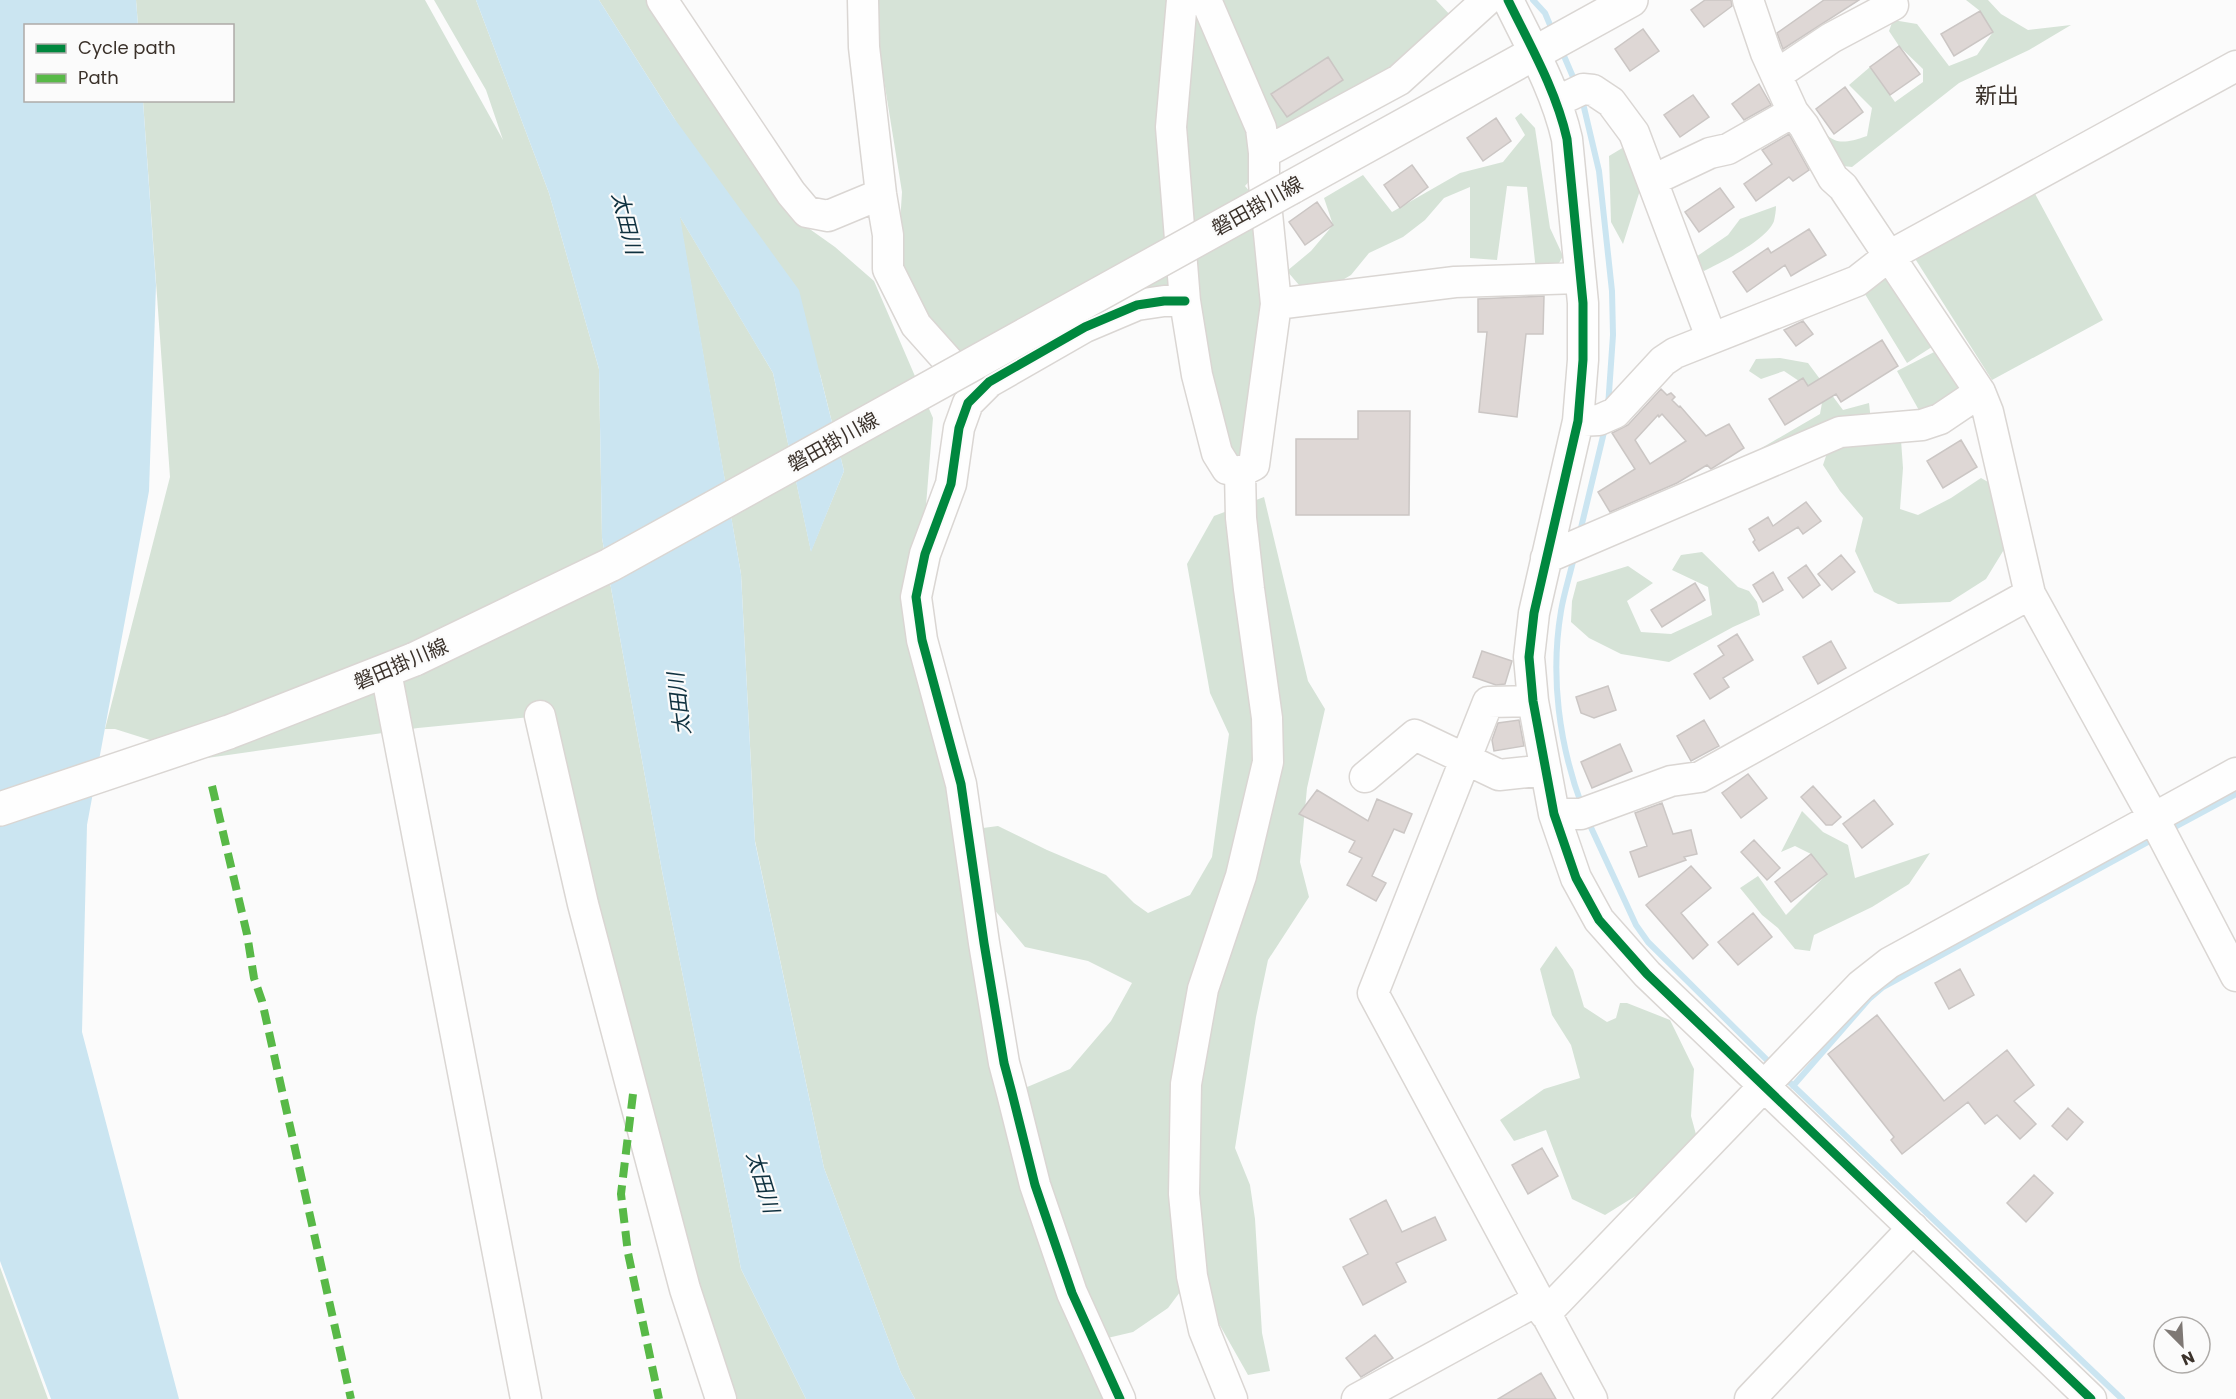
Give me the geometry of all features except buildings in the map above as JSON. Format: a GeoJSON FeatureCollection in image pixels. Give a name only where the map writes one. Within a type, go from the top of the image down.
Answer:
{"type":"FeatureCollection","features":[{"type":"Feature","properties":{"kind":"main road","name":"磐田掛川線"},"geometry":{"type":"LineString","coordinates":[[0,809],[229,732],[388,670],[610,565],[1631,0]]}},
{"type":"Feature","properties":{"kind":"street"},"geometry":{"type":"LineString","coordinates":[[662,0],[791,193],[807,212],[828,216],[881,194]]}},
{"type":"Feature","properties":{"kind":"street"},"geometry":{"type":"LineString","coordinates":[[863,0],[864,47],[888,235],[888,269],[916,325],[977,394]]}},
{"type":"Feature","properties":{"kind":"street"},"geometry":{"type":"LineString","coordinates":[[1182,0],[1171,127],[1185,302],[1197,375],[1217,453],[1227,469],[1240,472],[1254,465],[1276,304],[1261,128],[1206,0]]}},
{"type":"Feature","properties":{"kind":"street"},"geometry":{"type":"LineString","coordinates":[[1264,153],[1399,80],[1487,0]]}},
{"type":"Feature","properties":{"kind":"street"},"geometry":{"type":"LineString","coordinates":[[1508,0],[1556,102],[1567,139],[1583,303],[1578,421],[1534,614],[1529,657],[1533,700],[1554,814],[1576,878],[1599,920],[1647,974],[2091,1399]]}},
{"type":"Feature","properties":{"kind":"street"},"geometry":{"type":"LineString","coordinates":[[1748,0],[1766,53],[1793,112],[1804,126],[1833,178],[1843,187],[1980,392],[1988,412],[2030,594],[2236,976]]}},
{"type":"Feature","properties":{"kind":"street"},"geometry":{"type":"LineString","coordinates":[[1776,75],[1831,38],[1893,5],[1891,0]]}},
{"type":"Feature","properties":{"kind":"street"},"geometry":{"type":"LineString","coordinates":[[1578,421],[1599,420],[1615,413],[1663,361],[1675,353],[1857,281],[1889,256],[2236,66]]}},
{"type":"Feature","properties":{"kind":"street"},"geometry":{"type":"LineString","coordinates":[[1556,102],[1583,89],[1593,90],[1611,102],[1634,133],[1711,337]]}},
{"type":"Feature","properties":{"kind":"street"},"geometry":{"type":"LineString","coordinates":[[1653,180],[1710,153],[1728,150],[1793,112]]}},
{"type":"Feature","properties":{"kind":"street"},"geometry":{"type":"LineString","coordinates":[[1276,304],[1455,282],[1580,278]]}},
{"type":"Feature","properties":{"kind":"street"},"geometry":{"type":"LineString","coordinates":[[1120,1399],[1072,1293],[1035,1185],[1004,1064],[961,784],[922,640],[916,597],[925,554],[951,484],[959,428],[968,403],[989,381],[1085,327],[1137,305],[1164,301],[1185,302]]}},
{"type":"Feature","properties":{"kind":"street"},"geometry":{"type":"LineString","coordinates":[[1546,558],[1840,432],[1922,425],[1940,419],[1980,392]]}},
{"type":"Feature","properties":{"kind":"street"},"geometry":{"type":"LineString","coordinates":[[1232,1399],[1204,1330],[1192,1276],[1184,1194],[1186,1084],[1203,989],[1241,876],[1268,762],[1267,718],[1241,518],[1240,472]]}},
{"type":"Feature","properties":{"kind":"street"},"geometry":{"type":"LineString","coordinates":[[1554,814],[1581,814],[1671,781],[1700,777],[2030,594]]}},
{"type":"Feature","properties":{"kind":"street"},"geometry":{"type":"LineString","coordinates":[[388,670],[525,1399]]}},
{"type":"Feature","properties":{"kind":"street"},"geometry":{"type":"LineString","coordinates":[[1533,700],[1488,702],[1373,993],[1587,1397]]}},
{"type":"Feature","properties":{"kind":"street"},"geometry":{"type":"LineString","coordinates":[[540,716],[586,916],[685,1289],[721,1399]]}},
{"type":"Feature","properties":{"kind":"street"},"geometry":{"type":"LineString","coordinates":[[1365,777],[1415,735],[1499,775],[1546,770]]}},
{"type":"Feature","properties":{"kind":"street"},"geometry":{"type":"LineString","coordinates":[[1357,1399],[1541,1307],[1861,985],[1889,963],[2236,772]]}},
{"type":"Feature","properties":{"kind":"street"},"geometry":{"type":"LineString","coordinates":[[1750,1399],[1913,1228]]}},
{"type":"Feature","properties":{"kind":"shaded area"},"geometry":{"type":"Polygon","coordinates":[[[136,0],[425,0],[503,140],[486,90],[434,0],[476,0],[549,193],[599,369],[602,538],[662,871],[741,1269],[806,1399],[725,1399],[540,716],[418,728],[207,758],[115,729],[105,729],[170,477],[143,102],[234,102],[234,24],[138,24],[136,0]]]}},
{"type":"Feature","properties":{"kind":"shaded area"},"geometry":{"type":"Polygon","coordinates":[[[599,0],[648,0],[804,225],[835,247],[874,281],[933,418],[918,606],[1020,1090],[1070,1069],[1111,1021],[1132,983],[1088,961],[1025,947],[993,908],[968,830],[998,826],[1106,875],[1134,903],[1148,913],[1190,895],[1212,857],[1229,734],[1210,693],[1187,564],[1214,516],[1264,497],[1308,681],[1325,709],[1307,788],[1300,862],[1309,897],[1268,960],[1256,1017],[1235,1148],[1250,1185],[1255,1219],[1262,1333],[1270,1371],[1248,1375],[1192,1276],[1168,1308],[1133,1332],[1099,1340],[1124,1399],[915,1399],[901,1373],[824,1168],[755,841],[741,574],[679,215],[773,373],[811,551],[844,471],[820,374],[674,118],[599,0]]]}},
{"type":"Feature","properties":{"kind":"shaded area"},"geometry":{"type":"Polygon","coordinates":[[[871,0],[1436,0],[1452,17],[1382,89],[1283,143],[1245,186],[1282,228],[1254,465],[1227,469],[1185,301],[945,358],[896,287],[902,192],[871,0]]]}},
{"type":"Feature","properties":{"kind":"shaded area"},"geometry":{"type":"Polygon","coordinates":[[[1966,0],[1988,0],[2001,14],[2028,30],[2071,25],[2029,50],[1959,83],[1852,167],[1834,165],[1809,117],[1834,140],[1856,140],[1867,136],[1872,108],[1849,85],[1870,67],[1895,102],[1923,82],[1923,69],[1899,46],[1889,31],[1893,20],[1917,24],[1949,66],[1977,55],[1993,32],[1980,11],[1966,0]]]}},
{"type":"Feature","properties":{"kind":"shaded area"},"geometry":{"type":"Polygon","coordinates":[[[1521,113],[1535,128],[1550,228],[1563,256],[1554,272],[1537,280],[1527,187],[1507,186],[1497,260],[1470,258],[1470,187],[1444,198],[1425,220],[1403,237],[1369,253],[1351,275],[1329,288],[1299,285],[1287,271],[1311,251],[1333,225],[1324,198],[1363,175],[1392,212],[1460,173],[1503,162],[1525,135],[1515,118],[1521,113]]]}},
{"type":"Feature","properties":{"kind":"shaded area"},"geometry":{"type":"Polygon","coordinates":[[[1624,147],[1642,184],[1623,244],[1611,222],[1609,156],[1624,147]]]}},
{"type":"Feature","properties":{"kind":"shaded area"},"geometry":{"type":"Polygon","coordinates":[[[2033,190],[2103,320],[1992,380],[1914,257],[2033,190]]]}},
{"type":"Feature","properties":{"kind":"shaded area"},"geometry":{"type":"Polygon","coordinates":[[[1776,206],[1774,221],[1770,228],[1754,243],[1704,271],[1693,259],[1728,235],[1740,219],[1776,206]]]}},
{"type":"Feature","properties":{"kind":"shaded area"},"geometry":{"type":"Polygon","coordinates":[[[1889,269],[1938,343],[1907,363],[1857,281],[1889,269]]]}},
{"type":"Feature","properties":{"kind":"shaded area"},"geometry":{"type":"Polygon","coordinates":[[[1940,349],[1966,393],[1925,421],[1897,371],[1940,349]]]}},
{"type":"Feature","properties":{"kind":"shaded area"},"geometry":{"type":"Polygon","coordinates":[[[1780,358],[1808,363],[1843,410],[1869,403],[1871,421],[1763,459],[1758,450],[1820,414],[1823,397],[1784,371],[1761,379],[1749,371],[1756,359],[1780,358]]]}},
{"type":"Feature","properties":{"kind":"shaded area"},"geometry":{"type":"Polygon","coordinates":[[[1901,440],[1903,468],[1900,509],[1918,515],[1951,498],[1981,478],[1997,487],[2008,543],[1986,579],[1950,602],[1898,604],[1874,592],[1855,551],[1863,518],[1840,491],[1823,465],[1829,447],[1901,440]]]}},
{"type":"Feature","properties":{"kind":"shaded area"},"geometry":{"type":"Polygon","coordinates":[[[1702,552],[1738,587],[1749,591],[1757,602],[1760,615],[1669,662],[1621,654],[1589,638],[1571,622],[1572,601],[1577,582],[1628,566],[1653,583],[1627,601],[1641,632],[1671,634],[1712,615],[1708,587],[1672,570],[1681,555],[1702,552]]]}},
{"type":"Feature","properties":{"kind":"shaded area"},"geometry":{"type":"Polygon","coordinates":[[[1802,811],[1823,832],[1848,845],[1855,878],[1930,853],[1909,884],[1872,907],[1814,935],[1810,951],[1795,949],[1740,888],[1758,876],[1786,915],[1827,874],[1811,854],[1795,846],[1781,852],[1802,811]]]}},
{"type":"Feature","properties":{"kind":"shaded area"},"geometry":{"type":"Polygon","coordinates":[[[1556,946],[1573,970],[1584,1007],[1607,1022],[1616,1018],[1620,1003],[1627,1003],[1670,1020],[1694,1069],[1691,1116],[1697,1138],[1650,1187],[1605,1215],[1572,1199],[1546,1130],[1514,1141],[1500,1120],[1544,1089],[1580,1078],[1571,1045],[1552,1015],[1540,969],[1556,946]]]}},
{"type":"Feature","properties":{"kind":"shaded area"},"geometry":{"type":"Polygon","coordinates":[[[0,1267],[48,1399],[0,1399],[0,1267]]]}},
{"type":"Feature","properties":{"kind":"water"},"geometry":{"type":"Polygon","coordinates":[[[0,0],[136,0],[138,24],[24,24],[24,102],[143,102],[156,285],[149,491],[87,825],[82,1032],[179,1399],[51,1399],[0,1261],[0,0]]]}},
{"type":"Feature","properties":{"kind":"water","name":"太田川"},"geometry":{"type":"Polygon","coordinates":[[[476,0],[599,0],[674,118],[799,290],[844,471],[811,552],[773,373],[680,217],[741,574],[755,842],[824,1168],[901,1373],[915,1399],[806,1399],[741,1269],[662,871],[602,538],[599,369],[549,193],[476,0]]]}},
{"type":"Feature","properties":{"kind":"waterway"},"geometry":{"type":"LineString","coordinates":[[1533,0],[1545,13],[1553,32]]}},
{"type":"Feature","properties":{"kind":"waterway"},"geometry":{"type":"LineString","coordinates":[[1561,49],[1576,84]]}},
{"type":"Feature","properties":{"kind":"waterway"},"geometry":{"type":"LineString","coordinates":[[1582,99],[1599,171],[1612,291],[1613,335],[1608,407]]}},
{"type":"Feature","properties":{"kind":"waterway"},"geometry":{"type":"LineString","coordinates":[[1580,532],[1605,428]]}},
{"type":"Feature","properties":{"kind":"waterway"},"geometry":{"type":"LineString","coordinates":[[1574,557],[1561,611],[1556,660],[1562,734],[1567,759],[1582,806]]}},
{"type":"Feature","properties":{"kind":"waterway"},"geometry":{"type":"LineString","coordinates":[[2169,830],[2236,794]]}},
{"type":"Feature","properties":{"kind":"waterway"},"geometry":{"type":"LineString","coordinates":[[1588,821],[1636,925],[1648,942],[1772,1065]]}},
{"type":"Feature","properties":{"kind":"waterway"},"geometry":{"type":"LineString","coordinates":[[1793,1086],[1869,999],[1883,987],[2155,838]]}},
{"type":"Feature","properties":{"kind":"waterway"},"geometry":{"type":"LineString","coordinates":[[1784,1077],[2122,1399]]}},
{"type":"Feature","properties":{"kind":"marked path"},"geometry":{"type":"LineString","coordinates":[[212,786],[351,1399]]}},
{"type":"Feature","properties":{"kind":"marked path"},"geometry":{"type":"LineString","coordinates":[[633,1094],[621,1194],[628,1253],[659,1399]]}},
{"type":"Feature","properties":{"kind":"cycle path"},"geometry":{"type":"LineString","coordinates":[[1508,0],[1549,85],[1567,139],[1583,303],[1583,360],[1578,421],[1534,613],[1529,657],[1533,701],[1554,814],[1576,878],[1599,920],[1647,974],[2091,1399]]}},
{"type":"Feature","properties":{"kind":"cycle path"},"geometry":{"type":"LineString","coordinates":[[1120,1399],[1072,1293],[1035,1185],[1004,1063],[961,784],[922,640],[916,597],[925,554],[951,484],[959,428],[968,403],[989,382],[1085,327],[1137,305],[1185,301]]}},
{"type":"Feature","properties":{"kind":"district","name":"新出"},"geometry":{"type":"Point","coordinates":[1997,95]}}]}
